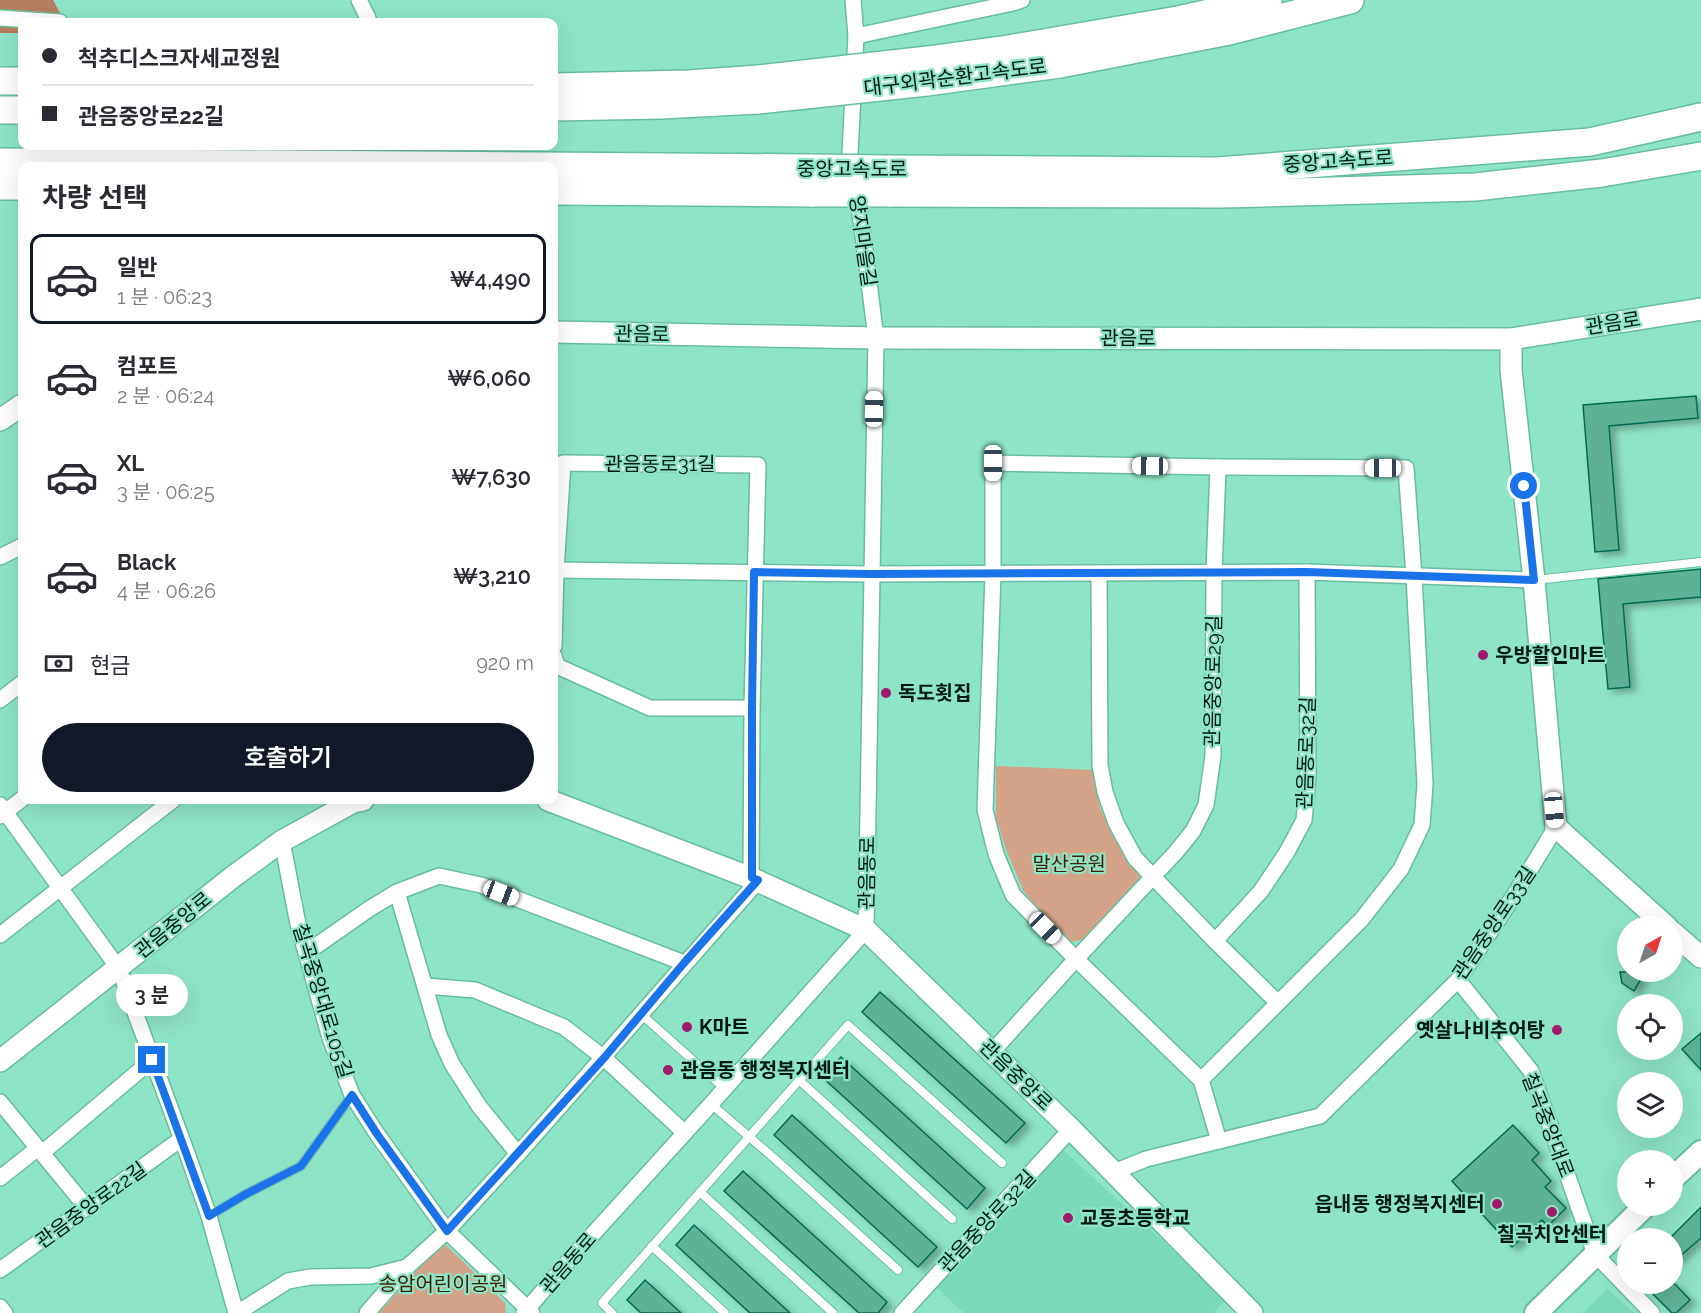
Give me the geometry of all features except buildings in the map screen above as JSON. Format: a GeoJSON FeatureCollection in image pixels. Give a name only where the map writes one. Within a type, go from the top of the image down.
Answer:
{"type":"FeatureCollection","features":[{"type":"Feature","properties":{"kind":"highway","name":"대구외곽순환고속도로"},"geometry":{"type":"LineString","coordinates":[[927,71],[1008,49],[1178,20],[1268,0]]}},
{"type":"Feature","properties":{"kind":"highway","name":"대구외곽순환고속도로"},"geometry":{"type":"LineString","coordinates":[[558,107],[661,105],[759,89],[927,71],[1060,64],[1229,31],[1350,0]]}},
{"type":"Feature","properties":{"kind":"highway"},"geometry":{"type":"LineString","coordinates":[[0,81],[18,81]]}},
{"type":"Feature","properties":{"kind":"highway","name":"대구외곽순환고속도로"},"geometry":{"type":"LineString","coordinates":[[558,87],[688,84],[759,89]]}},
{"type":"Feature","properties":{"kind":"highway"},"geometry":{"type":"LineString","coordinates":[[0,110],[18,110]]}},
{"type":"Feature","properties":{"kind":"highway","name":"중앙고속도로"},"geometry":{"type":"LineString","coordinates":[[558,175],[888,181],[1217,171],[1590,142],[1701,117]]}},
{"type":"Feature","properties":{"kind":"highway","name":"중앙고속도로"},"geometry":{"type":"LineString","coordinates":[[888,181],[1224,194],[1476,187],[1602,173],[1701,156]]}},
{"type":"Feature","properties":{"kind":"highway","name":"중앙고속도로"},"geometry":{"type":"LineString","coordinates":[[0,162],[18,162]]}},
{"type":"Feature","properties":{"kind":"highway","name":"중앙고속도로"},"geometry":{"type":"LineString","coordinates":[[558,191],[813,181]]}},
{"type":"Feature","properties":{"kind":"highway"},"geometry":{"type":"LineString","coordinates":[[0,186],[18,186]]}},
{"type":"Feature","properties":{"kind":"main road","name":"관음로"},"geometry":{"type":"LineString","coordinates":[[558,332],[876,338],[1511,339],[1701,309]]}},
{"type":"Feature","properties":{"kind":"main road"},"geometry":{"type":"LineString","coordinates":[[1511,339],[1511,370],[1534,580],[1556,827],[1655,916]]}},
{"type":"Feature","properties":{"kind":"main road"},"geometry":{"type":"LineString","coordinates":[[0,420],[18,408]]}},
{"type":"Feature","properties":{"kind":"main road","name":"관음중앙로"},"geometry":{"type":"LineString","coordinates":[[0,1061],[234,876],[282,841],[350,804]]}},
{"type":"Feature","properties":{"kind":"main road","name":"관음중앙로"},"geometry":{"type":"LineString","coordinates":[[558,804],[755,879],[866,930],[1071,1129],[1252,1313]]}},
{"type":"Feature","properties":{"kind":"main road"},"geometry":{"type":"LineString","coordinates":[[1683,941],[1701,957]]}},
{"type":"Feature","properties":{"kind":"main road"},"geometry":{"type":"LineString","coordinates":[[1683,1169],[1701,1152]]}},
{"type":"Feature","properties":{"kind":"main road"},"geometry":{"type":"LineString","coordinates":[[1536,1313],[1635,1216]]}},
{"type":"Feature","properties":{"kind":"street"},"geometry":{"type":"LineString","coordinates":[[358,0],[368,18]]}},
{"type":"Feature","properties":{"kind":"street","name":"양지마을길"},"geometry":{"type":"LineString","coordinates":[[853,0],[856,36],[849,153],[862,227],[876,338]]}},
{"type":"Feature","properties":{"kind":"street"},"geometry":{"type":"LineString","coordinates":[[856,36],[1022,0]]}},
{"type":"Feature","properties":{"kind":"street"},"geometry":{"type":"LineString","coordinates":[[0,18],[18,19]]}},
{"type":"Feature","properties":{"kind":"street","name":"관음동로"},"geometry":{"type":"LineString","coordinates":[[528,1312],[564,1266],[866,930],[876,338]]}},
{"type":"Feature","properties":{"kind":"street","name":"관음동로31길"},"geometry":{"type":"LineString","coordinates":[[558,530],[563,463],[758,465],[754,572]]}},
{"type":"Feature","properties":{"kind":"street"},"geometry":{"type":"LineString","coordinates":[[1201,1080],[1362,919],[1401,869],[1422,825],[1425,789],[1407,468],[993,463],[993,574],[985,810],[996,854],[1013,895],[1201,1080],[1219,1141]]}},
{"type":"Feature","properties":{"kind":"street","name":"관음중앙로29길"},"geometry":{"type":"LineString","coordinates":[[992,1052],[1193,831],[1206,805],[1213,756],[1214,573],[1218,467]]}},
{"type":"Feature","properties":{"kind":"street"},"geometry":{"type":"LineString","coordinates":[[0,557],[18,548]]}},
{"type":"Feature","properties":{"kind":"street"},"geometry":{"type":"LineString","coordinates":[[558,570],[871,574],[1307,572],[1534,580]]}},
{"type":"Feature","properties":{"kind":"street"},"geometry":{"type":"LineString","coordinates":[[367,1313],[407,1267],[447,1231],[604,1058],[755,879],[752,708],[754,572]]}},
{"type":"Feature","properties":{"kind":"street","name":"관음동로32길"},"geometry":{"type":"LineString","coordinates":[[1215,941],[1261,891],[1287,852],[1304,820],[1308,779],[1307,572]]}},
{"type":"Feature","properties":{"kind":"street"},"geometry":{"type":"LineString","coordinates":[[1099,573],[1100,765],[1105,792],[1116,823],[1135,858],[1278,1003]]}},
{"type":"Feature","properties":{"kind":"street"},"geometry":{"type":"LineString","coordinates":[[558,666],[650,708],[752,708]]}},
{"type":"Feature","properties":{"kind":"street"},"geometry":{"type":"LineString","coordinates":[[0,700],[18,686]]}},
{"type":"Feature","properties":{"kind":"street"},"geometry":{"type":"LineString","coordinates":[[18,801],[2,811],[118,969],[209,1216],[237,1313],[288,1281],[310,1277],[371,1276],[407,1267]]}},
{"type":"Feature","properties":{"kind":"street"},"geometry":{"type":"LineString","coordinates":[[0,935],[168,804]]}},
{"type":"Feature","properties":{"kind":"street","name":"관음중앙로33길"},"geometry":{"type":"LineString","coordinates":[[1114,1172],[1146,1159],[1320,1116],[1458,980],[1556,827]]}},
{"type":"Feature","properties":{"kind":"street","name":"칠곡중앙대로105길"},"geometry":{"type":"LineString","coordinates":[[282,841],[298,924],[330,1038],[352,1095],[377,1134],[447,1231],[528,1312]]}},
{"type":"Feature","properties":{"kind":"street"},"geometry":{"type":"LineString","coordinates":[[306,953],[396,892],[439,876],[481,885],[684,963]]}},
{"type":"Feature","properties":{"kind":"street"},"geometry":{"type":"LineString","coordinates":[[396,892],[439,1035],[452,1064],[479,1106],[518,1154]]}},
{"type":"Feature","properties":{"kind":"street","name":"칠곡중앙대로"},"geometry":{"type":"LineString","coordinates":[[1458,980],[1531,1071],[1595,1254]]}},
{"type":"Feature","properties":{"kind":"street"},"geometry":{"type":"LineString","coordinates":[[426,986],[475,990],[564,1027],[604,1058],[685,1133]]}},
{"type":"Feature","properties":{"kind":"street"},"geometry":{"type":"LineString","coordinates":[[0,1178],[40,1151],[152,1060]]}},
{"type":"Feature","properties":{"kind":"street"},"geometry":{"type":"LineString","coordinates":[[0,1102],[87,1208]]}},
{"type":"Feature","properties":{"kind":"street","name":"관음중앙로32길"},"geometry":{"type":"LineString","coordinates":[[902,1313],[1071,1129]]}},
{"type":"Feature","properties":{"kind":"street","name":"관음중앙로22길"},"geometry":{"type":"LineString","coordinates":[[0,1270],[181,1139]]}},
{"type":"Feature","properties":{"kind":"street"},"geometry":{"type":"LineString","coordinates":[[1595,1254],[1652,1313]]}},
{"type":"Feature","properties":{"kind":"street"},"geometry":{"type":"LineString","coordinates":[[0,1307],[4,1313]]}},
{"type":"Feature","properties":{"kind":"lane"},"geometry":{"type":"LineString","coordinates":[[1534,580],[1701,562]]}},
{"type":"Feature","properties":{"kind":"lane"},"geometry":{"type":"LineString","coordinates":[[642,1014],[725,1089]]}},
{"type":"Feature","properties":{"kind":"lane"},"geometry":{"type":"LineString","coordinates":[[612,1313],[602,1303],[848,1025],[1002,1163]]}},
{"type":"Feature","properties":{"kind":"lane"},"geometry":{"type":"LineString","coordinates":[[799,1080],[952,1219]]}},
{"type":"Feature","properties":{"kind":"lane"},"geometry":{"type":"LineString","coordinates":[[209,1216],[301,1166],[352,1095]]}},
{"type":"Feature","properties":{"kind":"lane"},"geometry":{"type":"LineString","coordinates":[[711,1104],[898,1270]]}},
{"type":"Feature","properties":{"kind":"lane"},"geometry":{"type":"LineString","coordinates":[[699,1192],[833,1313]]}},
{"type":"Feature","properties":{"kind":"lane"},"geometry":{"type":"LineString","coordinates":[[652,1246],[724,1313]]}},
{"type":"Feature","properties":{"kind":"shaded area"},"geometry":{"type":"Polygon","coordinates":[[[0,0],[53,0],[63,18],[18,18],[18,33],[0,33],[0,0]]]}},
{"type":"Feature","properties":{"kind":"shaded area","name":"교동초등학교"},"geometry":{"type":"Polygon","coordinates":[[[1061,1148],[1226,1299],[1213,1313],[964,1313],[937,1288],[1061,1148]]]}},
{"type":"Feature","properties":{"kind":"shaded area"},"geometry":{"type":"Polygon","coordinates":[[[1607,1289],[1634,1313],[1583,1313],[1607,1289]]]}},
{"type":"Feature","properties":{"kind":"green space","name":"말산공원"},"geometry":{"type":"Polygon","coordinates":[[[996,766],[1095,770],[1100,808],[1118,844],[1139,872],[1140,884],[1087,939],[1070,942],[1035,907],[1023,890],[996,818],[996,766]]]}},
{"type":"Feature","properties":{"kind":"green space","name":"송암어린이공원"},"geometry":{"type":"Polygon","coordinates":[[[446,1245],[505,1303],[506,1313],[379,1313],[426,1260],[446,1245]]]}},
{"type":"Feature","properties":{"kind":"tunnel"},"geometry":{"type":"LineString","coordinates":[[411,150],[416,162]]}},
{"type":"Feature","properties":{"kind":"place","name":"우방할인마트"},"geometry":{"type":"Point","coordinates":[1483,655]}},
{"type":"Feature","properties":{"kind":"place","name":"독도횟집"},"geometry":{"type":"Point","coordinates":[886,693]}},
{"type":"Feature","properties":{"kind":"place","name":"K마트"},"geometry":{"type":"Point","coordinates":[687,1027]}},
{"type":"Feature","properties":{"kind":"place","name":"옛살나비추어탕"},"geometry":{"type":"Point","coordinates":[1557,1030]}},
{"type":"Feature","properties":{"kind":"place","name":"관음동 행정복지센터"},"geometry":{"type":"Point","coordinates":[668,1070]}},
{"type":"Feature","properties":{"kind":"place","name":"읍내동 행정복지센터"},"geometry":{"type":"Point","coordinates":[1497,1204]}},
{"type":"Feature","properties":{"kind":"place","name":"칠곡치안센터"},"geometry":{"type":"Point","coordinates":[1552,1212]}},
{"type":"Feature","properties":{"kind":"place","name":"교동초등학교"},"geometry":{"type":"Point","coordinates":[1068,1218]}},
{"type":"Feature","properties":{"kind":"route"},"geometry":{"type":"LineString","coordinates":[[152,1060],[209,1216],[301,1166],[352,1095],[377,1134],[447,1231],[604,1058],[758,880],[752,878],[754,572],[871,574],[1307,572],[1534,580],[1524,486]]}}]}
